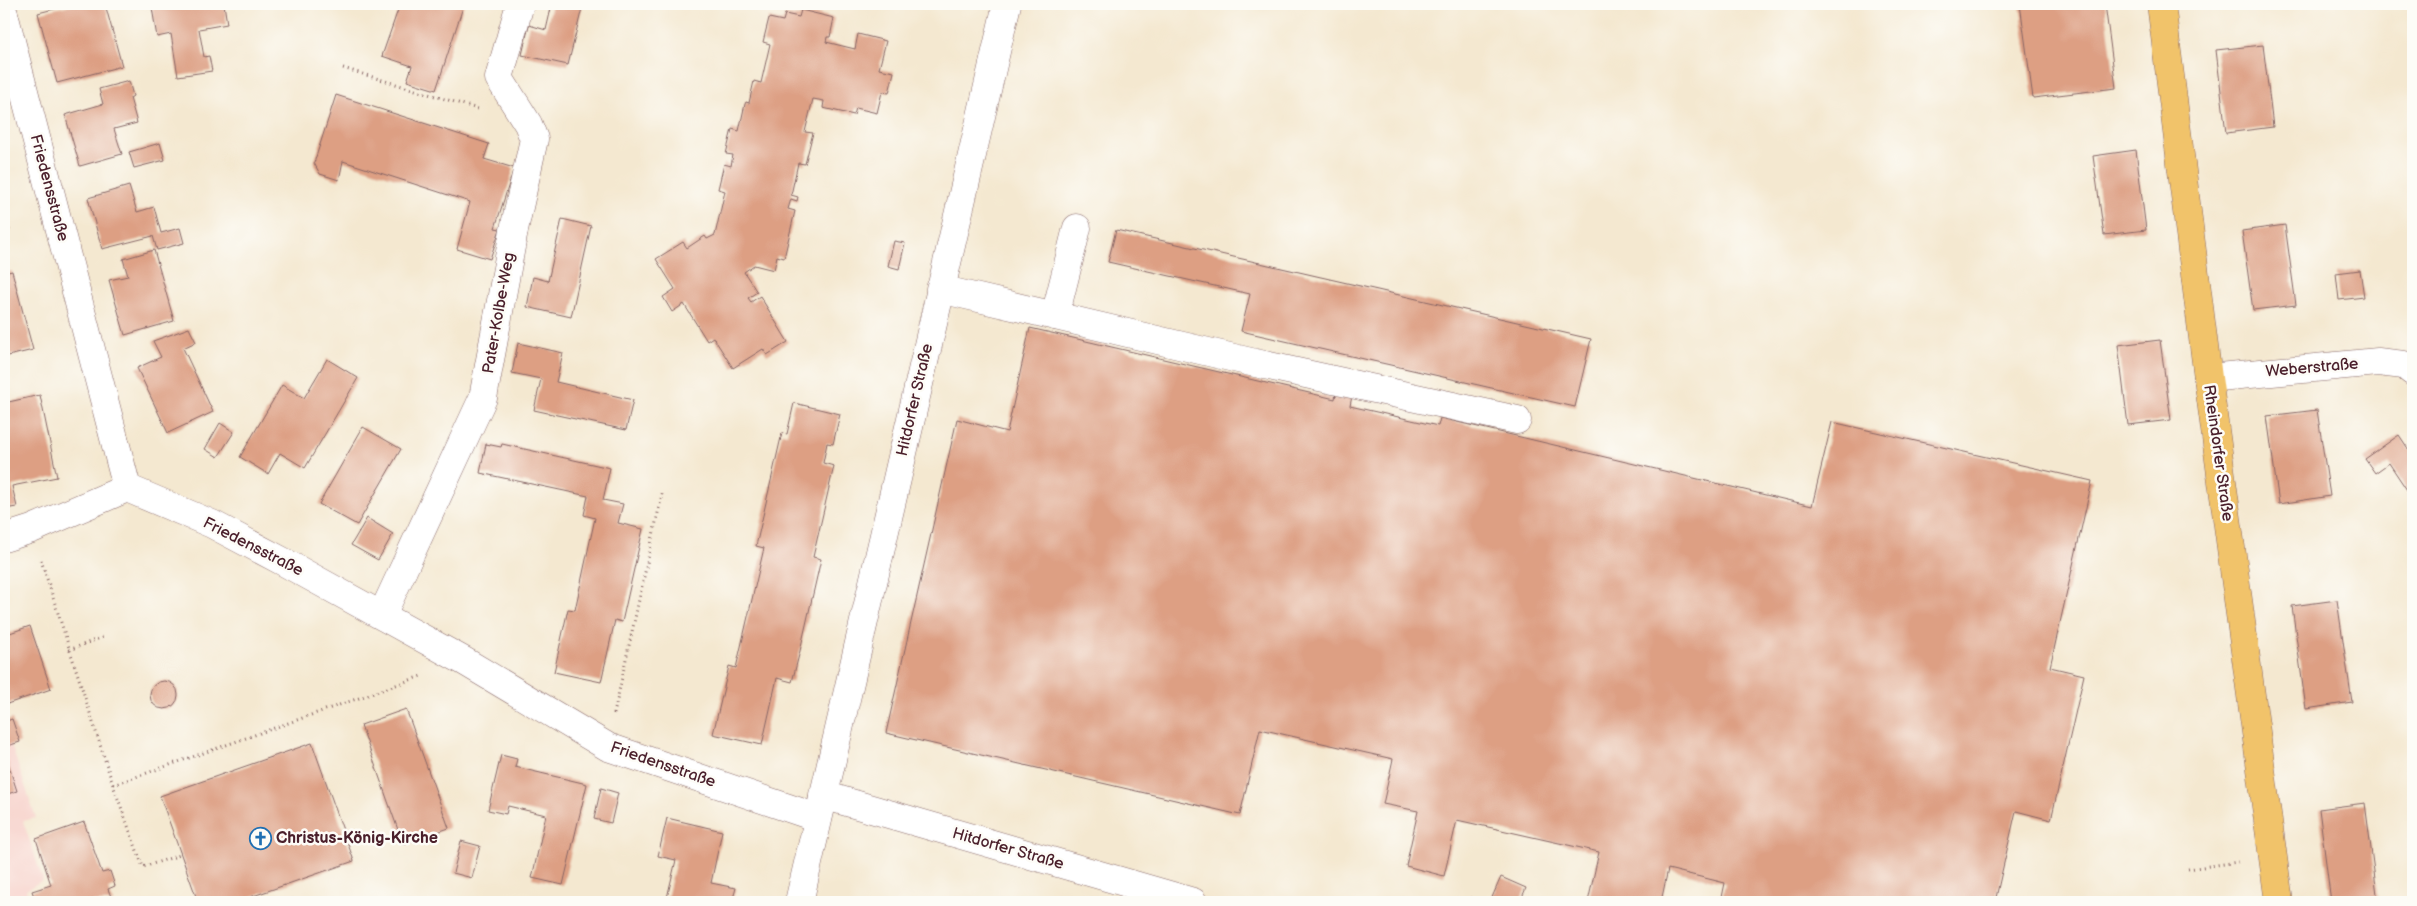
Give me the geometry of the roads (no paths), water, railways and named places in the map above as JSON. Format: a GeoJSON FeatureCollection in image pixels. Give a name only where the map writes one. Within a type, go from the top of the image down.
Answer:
{"type":"FeatureCollection","features":[{"type":"Feature","properties":{"kind":"main road","name":"Rheindorfer Straße"},"geometry":{"type":"LineString","coordinates":[[2161,4],[2208,378],[2279,902]]}},
{"type":"Feature","properties":{"kind":"street","name":"Pater-Kolbe-Weg"},"geometry":{"type":"LineString","coordinates":[[382,615],[483,398],[514,225],[534,139],[528,124],[499,78],[520,4]]}},
{"type":"Feature","properties":{"kind":"street","name":"Hitdorfer Straße"},"geometry":{"type":"LineString","coordinates":[[799,902],[940,289],[1008,4]]}},
{"type":"Feature","properties":{"kind":"street","name":"Friedensstraße"},"geometry":{"type":"LineString","coordinates":[[4,14],[127,488],[212,524],[382,615],[464,661],[608,747],[820,807]]}},
{"type":"Feature","properties":{"kind":"street"},"geometry":{"type":"LineString","coordinates":[[1055,316],[1077,228]]}},
{"type":"Feature","properties":{"kind":"street"},"geometry":{"type":"LineString","coordinates":[[940,289],[1251,362],[1517,420]]}},
{"type":"Feature","properties":{"kind":"street","name":"Weberstraße"},"geometry":{"type":"LineString","coordinates":[[2208,378],[2378,362],[2404,365],[2413,372]]}},
{"type":"Feature","properties":{"kind":"street"},"geometry":{"type":"LineString","coordinates":[[4,538],[32,529],[127,488]]}},
{"type":"Feature","properties":{"kind":"street","name":"Hitdorfer Straße"},"geometry":{"type":"LineString","coordinates":[[820,807],[1193,902]]}},
{"type":"Feature","properties":{"kind":"place","name":"Christus-König-Kirche"},"geometry":{"type":"Point","coordinates":[260,838]}}]}
